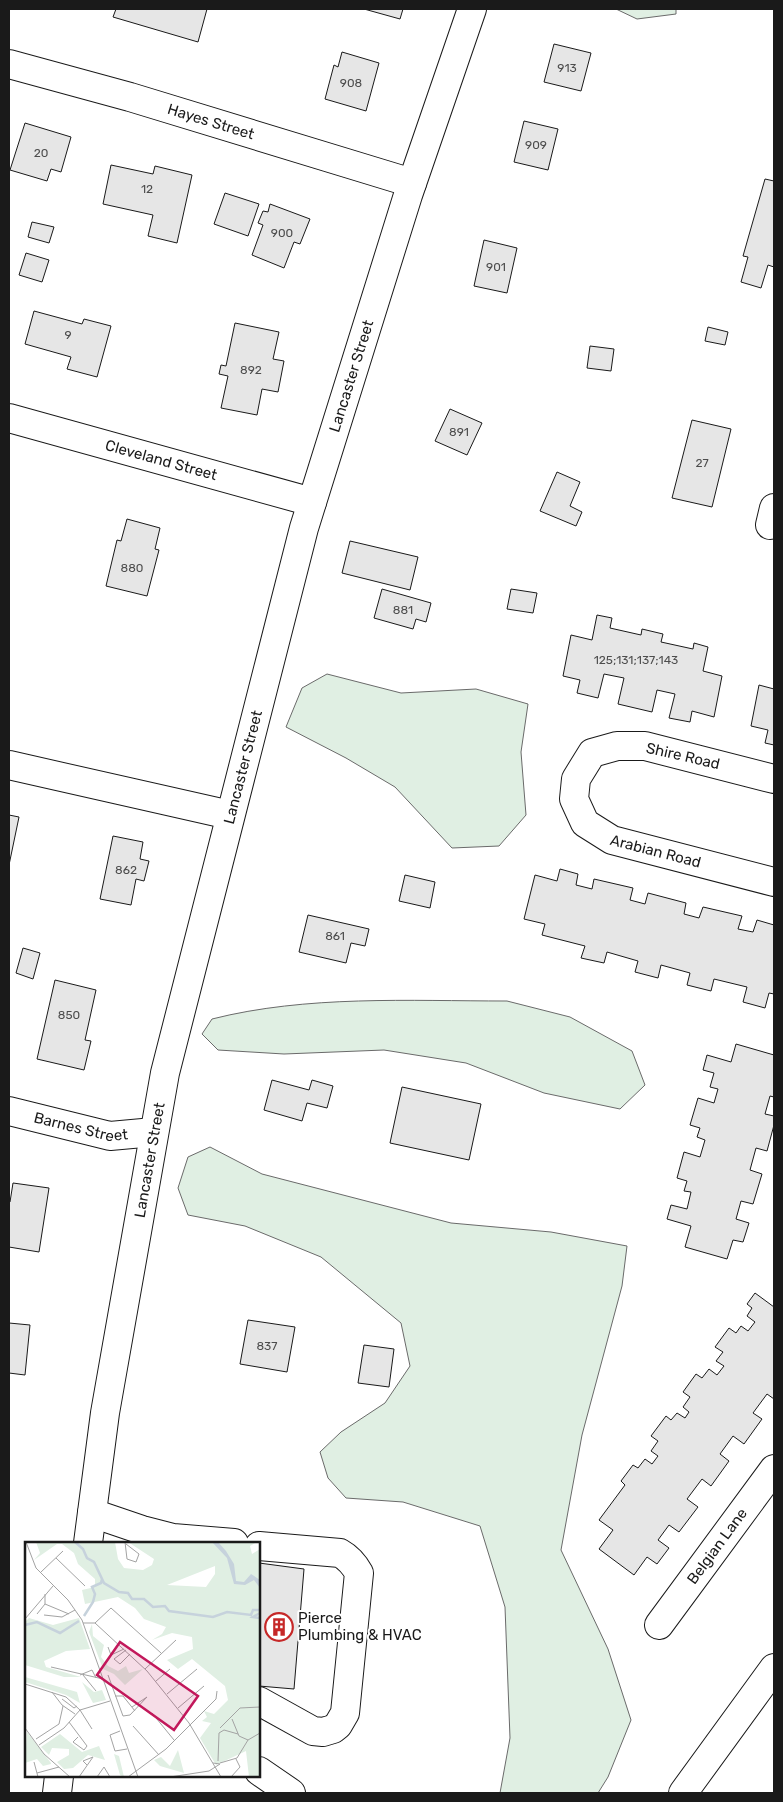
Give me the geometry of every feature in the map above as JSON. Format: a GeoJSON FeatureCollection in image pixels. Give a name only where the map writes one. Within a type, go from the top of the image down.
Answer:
{"type":"FeatureCollection","features":[{"type":"Feature","properties":{"kind":"street","name":"Lancaster Street"},"geometry":{"type":"LineString","coordinates":[[88,1542],[105,1413],[165,1073],[304,528],[412,182],[472,9]]}},
{"type":"Feature","properties":{"kind":"street","name":"Hayes Street"},"geometry":{"type":"LineString","coordinates":[[9,64],[130,97],[412,182]]}},
{"type":"Feature","properties":{"kind":"street","name":"Cleveland Street"},"geometry":{"type":"LineString","coordinates":[[9,418],[312,502]]}},
{"type":"Feature","properties":{"kind":"street","name":"Shire Road"},"geometry":{"type":"LineString","coordinates":[[576,779],[592,753],[617,746],[645,746],[774,779]]}},
{"type":"Feature","properties":{"kind":"street"},"geometry":{"type":"LineString","coordinates":[[9,765],[230,815]]}},
{"type":"Feature","properties":{"kind":"street","name":"Arabian Road"},"geometry":{"type":"LineString","coordinates":[[576,779],[574,799],[585,823],[612,840],[774,882]]}},
{"type":"Feature","properties":{"kind":"street","name":"Barnes Street"},"geometry":{"type":"LineString","coordinates":[[9,1111],[110,1136],[154,1132]]}},
{"type":"Feature","properties":{"kind":"street","name":"Belgian Lane"},"geometry":{"type":"LineString","coordinates":[[660,1625],[774,1469]]}},
{"type":"Feature","properties":{"kind":"street"},"geometry":{"type":"LineString","coordinates":[[92,1514],[173,1538],[222,1542]]}},
{"type":"Feature","properties":{"kind":"street"},"geometry":{"type":"LineString","coordinates":[[260,1546],[340,1553],[355,1565],[359,1573],[345,1714],[338,1725],[333,1729],[323,1732],[313,1732],[260,1701]]}},
{"type":"Feature","properties":{"kind":"street"},"geometry":{"type":"LineString","coordinates":[[683,1793],[772,1676]]}},
{"type":"Feature","properties":{"kind":"street"},"geometry":{"type":"LineString","coordinates":[[260,1772],[291,1793]]}},
{"type":"Feature","properties":{"kind":"street"},"geometry":{"type":"LineString","coordinates":[[57,1793],[59,1777]]}},
{"type":"Feature","properties":{"kind":"green space"},"geometry":{"type":"Polygon","coordinates":[[[616,9],[676,9],[676,14],[637,19],[616,9]]]}},
{"type":"Feature","properties":{"kind":"green space"},"geometry":{"type":"Polygon","coordinates":[[[327,674],[401,693],[476,689],[528,704],[521,752],[526,815],[499,846],[452,848],[395,787],[346,758],[286,727],[302,688],[327,674]]]}},
{"type":"Feature","properties":{"kind":"green space"},"geometry":{"type":"Polygon","coordinates":[[[396,1000],[507,1001],[570,1017],[632,1051],[645,1085],[620,1109],[544,1093],[466,1063],[384,1050],[284,1054],[218,1050],[202,1034],[212,1019],[284,1006],[396,1000]]]}},
{"type":"Feature","properties":{"kind":"green space"},"geometry":{"type":"Polygon","coordinates":[[[210,1147],[262,1174],[451,1223],[551,1232],[627,1246],[622,1286],[582,1435],[561,1550],[608,1649],[631,1720],[608,1777],[598,1793],[500,1793],[510,1738],[505,1607],[480,1526],[403,1502],[346,1498],[328,1478],[320,1452],[341,1432],[385,1403],[410,1366],[401,1323],[321,1257],[245,1226],[188,1215],[178,1188],[188,1157],[210,1147]]]}},
{"type":"Feature","properties":{"kind":"building"},"geometry":{"type":"Polygon","coordinates":[[[116,9],[207,9],[198,42],[113,17],[116,9]]]}},
{"type":"Feature","properties":{"kind":"building"},"geometry":{"type":"Polygon","coordinates":[[[364,9],[403,9],[400,19],[364,9]]]}},
{"type":"Feature","properties":{"kind":"building"},"geometry":{"type":"Polygon","coordinates":[[[554,44],[591,53],[581,91],[544,82],[554,44]]]}},
{"type":"Feature","properties":{"kind":"building"},"geometry":{"type":"Polygon","coordinates":[[[342,52],[379,63],[366,111],[325,99],[334,65],[338,67],[342,52]]]}},
{"type":"Feature","properties":{"kind":"building"},"geometry":{"type":"Polygon","coordinates":[[[524,121],[558,129],[548,170],[514,162],[524,121]]]}},
{"type":"Feature","properties":{"kind":"building"},"geometry":{"type":"Polygon","coordinates":[[[25,123],[71,137],[61,172],[51,169],[47,181],[10,170],[25,123]]]}},
{"type":"Feature","properties":{"kind":"building"},"geometry":{"type":"Polygon","coordinates":[[[111,165],[153,174],[155,166],[192,175],[177,243],[148,236],[153,215],[103,204],[111,165]]]}},
{"type":"Feature","properties":{"kind":"building"},"geometry":{"type":"Polygon","coordinates":[[[765,179],[774,181],[774,267],[768,265],[761,288],[741,282],[748,257],[743,256],[765,179]]]}},
{"type":"Feature","properties":{"kind":"building"},"geometry":{"type":"Polygon","coordinates":[[[225,193],[259,204],[248,236],[214,224],[225,193]]]}},
{"type":"Feature","properties":{"kind":"building"},"geometry":{"type":"Polygon","coordinates":[[[270,204],[310,219],[300,244],[294,242],[284,268],[252,255],[263,225],[258,223],[263,211],[268,212],[270,204]]]}},
{"type":"Feature","properties":{"kind":"building"},"geometry":{"type":"Polygon","coordinates":[[[32,222],[54,227],[49,243],[28,237],[32,222]]]}},
{"type":"Feature","properties":{"kind":"building"},"geometry":{"type":"Polygon","coordinates":[[[484,240],[517,248],[507,293],[474,286],[484,240]]]}},
{"type":"Feature","properties":{"kind":"building"},"geometry":{"type":"Polygon","coordinates":[[[26,253],[49,260],[42,282],[19,275],[26,253]]]}},
{"type":"Feature","properties":{"kind":"building"},"geometry":{"type":"Polygon","coordinates":[[[34,311],[82,324],[84,319],[111,326],[97,377],[67,369],[71,357],[25,344],[34,311]]]}},
{"type":"Feature","properties":{"kind":"building"},"geometry":{"type":"Polygon","coordinates":[[[235,323],[279,332],[273,359],[284,361],[278,392],[262,389],[257,415],[221,408],[228,376],[219,374],[221,365],[226,366],[235,323]]]}},
{"type":"Feature","properties":{"kind":"building"},"geometry":{"type":"Polygon","coordinates":[[[708,327],[728,332],[725,345],[705,341],[708,327]]]}},
{"type":"Feature","properties":{"kind":"building"},"geometry":{"type":"Polygon","coordinates":[[[590,346],[614,349],[611,371],[587,368],[590,346]]]}},
{"type":"Feature","properties":{"kind":"building"},"geometry":{"type":"Polygon","coordinates":[[[450,409],[482,423],[467,455],[435,441],[450,409]]]}},
{"type":"Feature","properties":{"kind":"building"},"geometry":{"type":"Polygon","coordinates":[[[692,420],[731,429],[712,507],[672,498],[692,420]]]}},
{"type":"Feature","properties":{"kind":"building"},"geometry":{"type":"Polygon","coordinates":[[[557,472],[580,482],[570,506],[582,512],[576,526],[540,511],[557,472]]]}},
{"type":"Feature","properties":{"kind":"building"},"geometry":{"type":"Polygon","coordinates":[[[127,519],[160,528],[155,549],[159,550],[147,596],[106,586],[117,540],[121,541],[127,519]]]}},
{"type":"Feature","properties":{"kind":"building"},"geometry":{"type":"Polygon","coordinates":[[[350,541],[418,557],[410,590],[342,573],[350,541]]]}},
{"type":"Feature","properties":{"kind":"building"},"geometry":{"type":"Polygon","coordinates":[[[382,589],[431,603],[426,622],[416,619],[413,629],[374,618],[382,589]]]}},
{"type":"Feature","properties":{"kind":"building"},"geometry":{"type":"Polygon","coordinates":[[[511,589],[537,593],[533,613],[507,609],[511,589]]]}},
{"type":"Feature","properties":{"kind":"building"},"geometry":{"type":"Polygon","coordinates":[[[597,615],[612,618],[610,628],[641,635],[642,629],[663,634],[661,642],[693,649],[694,643],[708,647],[703,671],[722,676],[714,717],[692,711],[690,722],[669,718],[675,694],[657,690],[652,712],[618,704],[624,678],[604,674],[598,698],[577,693],[580,680],[563,676],[571,635],[592,640],[597,615]]]}},
{"type":"Feature","properties":{"kind":"building"},"geometry":{"type":"Polygon","coordinates":[[[759,685],[774,689],[774,745],[765,743],[768,730],[751,726],[759,685]]]}},
{"type":"Feature","properties":{"kind":"building"},"geometry":{"type":"Polygon","coordinates":[[[9,815],[19,817],[9,865],[9,815]]]}},
{"type":"Feature","properties":{"kind":"building"},"geometry":{"type":"Polygon","coordinates":[[[113,836],[143,842],[140,859],[149,861],[144,881],[136,879],[131,905],[100,899],[113,836]]]}},
{"type":"Feature","properties":{"kind":"building"},"geometry":{"type":"Polygon","coordinates":[[[560,869],[578,874],[576,885],[592,889],[594,879],[633,888],[630,900],[645,904],[648,893],[686,903],[684,914],[699,918],[703,907],[742,916],[738,929],[753,932],[757,920],[774,925],[774,994],[769,993],[765,1008],[743,1002],[747,987],[714,979],[711,991],[687,985],[690,973],[661,965],[658,978],[635,972],[638,961],[607,952],[604,963],[581,958],[585,946],[542,935],[545,924],[524,919],[535,875],[557,881],[560,869]]]}},
{"type":"Feature","properties":{"kind":"building"},"geometry":{"type":"Polygon","coordinates":[[[405,875],[435,882],[430,908],[399,901],[405,875]]]}},
{"type":"Feature","properties":{"kind":"building"},"geometry":{"type":"Polygon","coordinates":[[[308,915],[369,929],[365,946],[351,943],[346,963],[299,952],[308,915]]]}},
{"type":"Feature","properties":{"kind":"building"},"geometry":{"type":"Polygon","coordinates":[[[23,948],[40,953],[33,979],[16,973],[23,948]]]}},
{"type":"Feature","properties":{"kind":"building"},"geometry":{"type":"Polygon","coordinates":[[[55,980],[96,990],[85,1040],[91,1041],[84,1070],[37,1059],[55,980]]]}},
{"type":"Feature","properties":{"kind":"building"},"geometry":{"type":"Polygon","coordinates":[[[736,1044],[774,1055],[774,1097],[770,1096],[765,1114],[774,1116],[774,1125],[767,1151],[756,1148],[750,1170],[762,1174],[753,1204],[741,1201],[736,1219],[749,1223],[743,1242],[733,1240],[727,1259],[685,1247],[691,1226],[667,1219],[671,1205],[687,1209],[691,1192],[684,1191],[687,1181],[677,1178],[684,1152],[700,1157],[705,1140],[697,1137],[700,1128],[690,1125],[698,1098],[714,1103],[718,1089],[710,1087],[714,1073],[703,1070],[707,1055],[731,1062],[736,1044]]]}},
{"type":"Feature","properties":{"kind":"building"},"geometry":{"type":"Polygon","coordinates":[[[272,1080],[309,1090],[312,1080],[333,1086],[327,1108],[307,1103],[302,1121],[264,1110],[272,1080]]]}},
{"type":"Feature","properties":{"kind":"building"},"geometry":{"type":"Polygon","coordinates":[[[402,1087],[481,1104],[469,1160],[390,1143],[402,1087]]]}},
{"type":"Feature","properties":{"kind":"building"},"geometry":{"type":"Polygon","coordinates":[[[13,1183],[49,1188],[39,1252],[9,1247],[9,1202],[13,1183]]]}},
{"type":"Feature","properties":{"kind":"building"},"geometry":{"type":"Polygon","coordinates":[[[755,1293],[774,1307],[774,1399],[767,1394],[753,1413],[762,1419],[744,1444],[733,1436],[720,1454],[729,1461],[711,1486],[702,1479],[687,1499],[698,1507],[679,1532],[669,1525],[658,1540],[669,1548],[657,1564],[647,1557],[634,1575],[599,1549],[613,1530],[599,1520],[625,1485],[621,1481],[633,1465],[638,1468],[645,1459],[652,1464],[658,1456],[651,1451],[658,1441],[651,1436],[666,1416],[671,1420],[677,1413],[685,1418],[689,1412],[683,1407],[690,1397],[683,1392],[696,1374],[702,1378],[709,1369],[717,1375],[724,1366],[716,1361],[723,1352],[715,1347],[729,1328],[736,1333],[741,1326],[748,1331],[755,1322],[747,1316],[752,1308],[747,1304],[755,1293]]]}},
{"type":"Feature","properties":{"kind":"building"},"geometry":{"type":"Polygon","coordinates":[[[248,1320],[295,1327],[287,1372],[240,1364],[248,1320]]]}},
{"type":"Feature","properties":{"kind":"building"},"geometry":{"type":"Polygon","coordinates":[[[9,1323],[30,1325],[25,1375],[9,1373],[9,1323]]]}},
{"type":"Feature","properties":{"kind":"building"},"geometry":{"type":"Polygon","coordinates":[[[364,1345],[394,1349],[389,1387],[358,1383],[364,1345]]]}},
{"type":"Feature","properties":{"kind":"building","name":"Pierce Plumbing & HVAC"},"geometry":{"type":"Polygon","coordinates":[[[260,1563],[304,1569],[294,1689],[260,1686],[260,1563]]]}},
{"type":"Feature","properties":{"kind":"place","name":"Pierce Plumbing & HVAC"},"geometry":{"type":"Point","coordinates":[279,1627]}}]}
